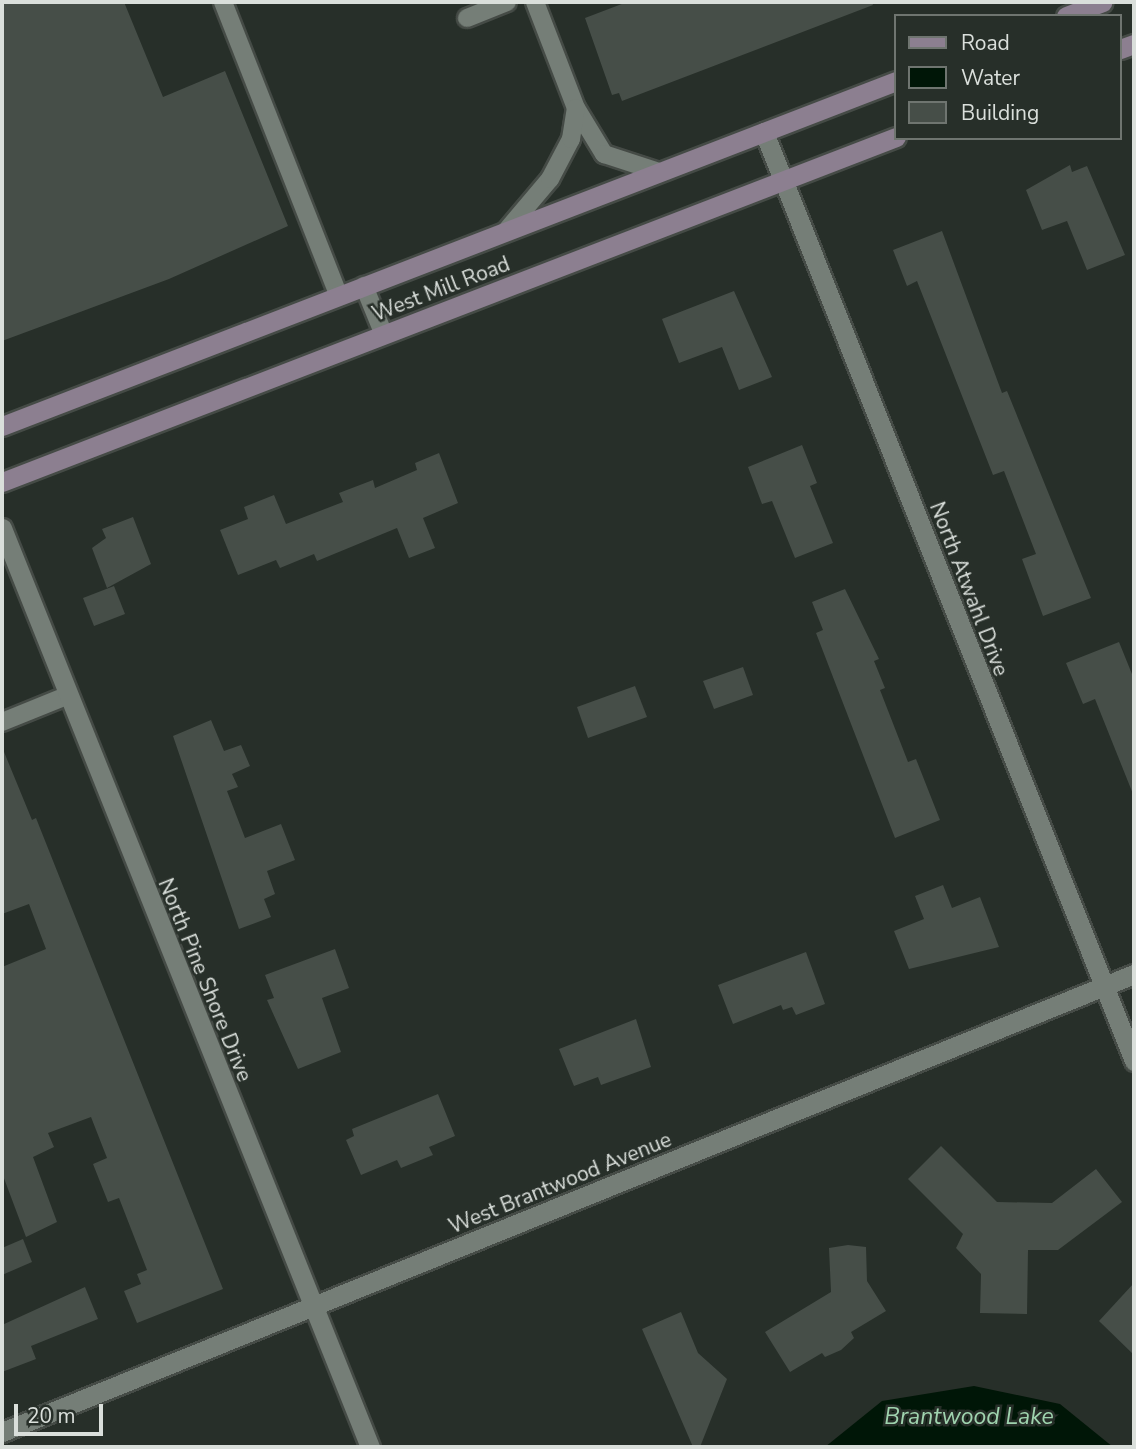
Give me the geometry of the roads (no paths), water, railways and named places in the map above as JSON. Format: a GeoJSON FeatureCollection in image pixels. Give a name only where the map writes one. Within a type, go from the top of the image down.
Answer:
{"type":"FeatureCollection","features":[{"type":"Feature","properties":{"kind":"main road"},"geometry":{"type":"LineString","coordinates":[[1071,14],[1102,2]]}},
{"type":"Feature","properties":{"kind":"main road","name":"West Mill Road"},"geometry":{"type":"LineString","coordinates":[[2,426],[894,82]]}},
{"type":"Feature","properties":{"kind":"main road","name":"West Mill Road"},"geometry":{"type":"LineString","coordinates":[[2,482],[894,138]]}},
{"type":"Feature","properties":{"kind":"street","name":"North Atwahl Drive"},"geometry":{"type":"LineString","coordinates":[[764,132],[1101,987],[1134,1061]]}},
{"type":"Feature","properties":{"kind":"street","name":"North Pine Shore Drive"},"geometry":{"type":"LineString","coordinates":[[2,528],[66,696],[370,1447]]}},
{"type":"Feature","properties":{"kind":"street","name":"West Brantwood Avenue"},"geometry":{"type":"LineString","coordinates":[[2,1432],[1134,974]]}},
{"type":"Feature","properties":{"kind":"lane"},"geometry":{"type":"LineString","coordinates":[[223,2],[339,296]]}},
{"type":"Feature","properties":{"kind":"lane"},"geometry":{"type":"LineString","coordinates":[[467,18],[506,2]]}},
{"type":"Feature","properties":{"kind":"lane"},"geometry":{"type":"LineString","coordinates":[[535,2],[576,108],[604,155],[659,172]]}},
{"type":"Feature","properties":{"kind":"lane"},"geometry":{"type":"LineString","coordinates":[[506,231],[550,179],[571,139],[576,108]]}},
{"type":"Feature","properties":{"kind":"lane"},"geometry":{"type":"LineString","coordinates":[[364,286],[384,335]]}},
{"type":"Feature","properties":{"kind":"lane"},"geometry":{"type":"LineString","coordinates":[[2,722],[66,696]]}},
{"type":"Feature","properties":{"kind":"water","name":"Brantwood Lake"},"geometry":{"type":"Polygon","coordinates":[[[974,1386],[1060,1404],[1113,1447],[825,1447],[882,1401],[974,1386]]]}}]}
